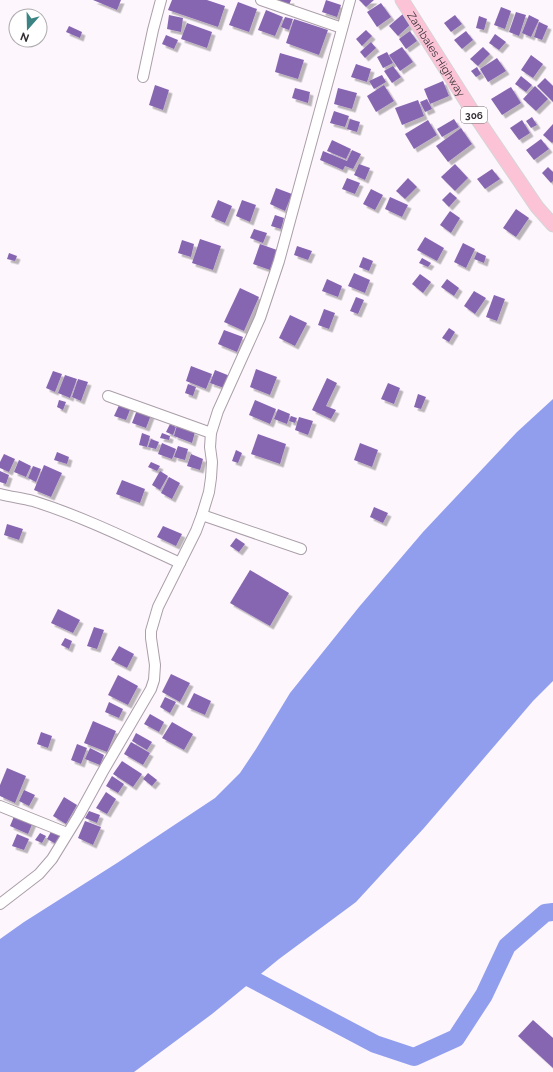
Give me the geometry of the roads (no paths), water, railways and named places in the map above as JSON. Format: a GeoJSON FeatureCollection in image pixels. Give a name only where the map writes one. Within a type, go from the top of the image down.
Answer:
{"type":"FeatureCollection","features":[{"type":"Feature","properties":{"kind":"main road","name":"Zambales Highway"},"geometry":{"type":"LineString","coordinates":[[402,0],[478,120],[537,207],[553,225]]}},
{"type":"Feature","properties":{"kind":"street"},"geometry":{"type":"LineString","coordinates":[[143,77],[161,0]]}},
{"type":"Feature","properties":{"kind":"street"},"geometry":{"type":"LineString","coordinates":[[261,0],[342,28]]}},
{"type":"Feature","properties":{"kind":"street"},"geometry":{"type":"LineString","coordinates":[[0,904],[39,874],[52,859],[151,689],[154,680],[155,665],[151,631],[158,607],[196,531],[202,515],[209,492],[211,478],[211,433],[218,411],[260,318],[279,261],[350,0]]}},
{"type":"Feature","properties":{"kind":"street"},"geometry":{"type":"LineString","coordinates":[[108,396],[211,433]]}},
{"type":"Feature","properties":{"kind":"street"},"geometry":{"type":"LineString","coordinates":[[0,494],[32,501],[71,515],[130,540],[180,564]]}},
{"type":"Feature","properties":{"kind":"street"},"geometry":{"type":"LineString","coordinates":[[202,515],[301,548]]}},
{"type":"Feature","properties":{"kind":"street"},"geometry":{"type":"LineString","coordinates":[[0,806],[67,833]]}},
{"type":"Feature","properties":{"kind":"water"},"geometry":{"type":"Polygon","coordinates":[[[553,399],[553,681],[533,701],[424,828],[356,902],[279,959],[212,1014],[134,1072],[0,1072],[0,939],[215,798],[240,773],[290,693],[359,607],[423,532],[517,432],[553,399]]]}},
{"type":"Feature","properties":{"kind":"waterway"},"geometry":{"type":"LineString","coordinates":[[233,969],[375,1044],[414,1057],[456,1038],[484,995],[507,946],[545,913],[553,912]]}}]}
